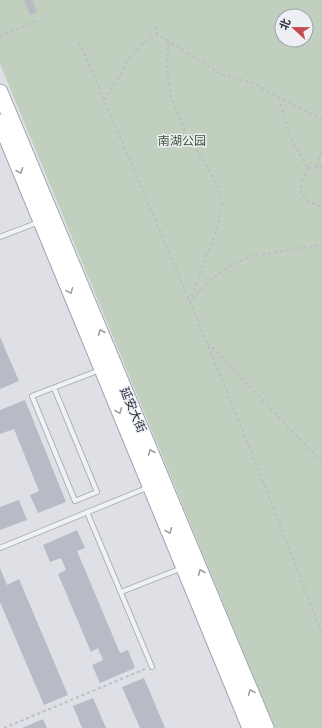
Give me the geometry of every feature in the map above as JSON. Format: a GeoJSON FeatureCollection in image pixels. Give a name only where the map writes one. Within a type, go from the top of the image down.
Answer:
{"type":"FeatureCollection","features":[{"type":"Feature","properties":{"kind":"main road","name":"延安大街"},"geometry":{"type":"LineString","coordinates":[[0,92],[266,728]]}},
{"type":"Feature","properties":{"kind":"main road","name":"延安大街"},"geometry":{"type":"LineString","coordinates":[[0,122],[7,145],[41,221],[250,728]]}},
{"type":"Feature","properties":{"kind":"lane"},"geometry":{"type":"LineString","coordinates":[[0,237],[41,221]]}},
{"type":"Feature","properties":{"kind":"lane"},"geometry":{"type":"LineString","coordinates":[[54,388],[97,492],[75,501],[32,396],[102,369]]}},
{"type":"Feature","properties":{"kind":"lane"},"geometry":{"type":"LineString","coordinates":[[0,548],[150,486]]}},
{"type":"Feature","properties":{"kind":"lane"},"geometry":{"type":"LineString","coordinates":[[87,512],[152,667]]}},
{"type":"Feature","properties":{"kind":"lane"},"geometry":{"type":"LineString","coordinates":[[121,592],[184,567]]}},
{"type":"Feature","properties":{"kind":"path"},"geometry":{"type":"LineString","coordinates":[[0,36],[36,21]]}},
{"type":"Feature","properties":{"kind":"path"},"geometry":{"type":"LineString","coordinates":[[155,27],[157,34],[224,76],[253,83],[322,120]]}},
{"type":"Feature","properties":{"kind":"path"},"geometry":{"type":"LineString","coordinates":[[104,100],[128,60],[141,45],[157,34]]}},
{"type":"Feature","properties":{"kind":"path"},"geometry":{"type":"LineString","coordinates":[[168,41],[167,69],[171,96],[187,136],[205,163],[218,187],[222,205],[218,225],[190,301]]}},
{"type":"Feature","properties":{"kind":"path"},"geometry":{"type":"LineString","coordinates":[[79,42],[190,301],[284,535],[322,635]]}},
{"type":"Feature","properties":{"kind":"path"},"geometry":{"type":"LineString","coordinates":[[279,98],[291,139],[308,168]]}},
{"type":"Feature","properties":{"kind":"path"},"geometry":{"type":"LineString","coordinates":[[317,166],[322,150]]}},
{"type":"Feature","properties":{"kind":"path"},"geometry":{"type":"LineString","coordinates":[[308,168],[317,166],[322,167]]}},
{"type":"Feature","properties":{"kind":"path"},"geometry":{"type":"LineString","coordinates":[[308,168],[302,180],[301,194],[310,202],[321,207]]}},
{"type":"Feature","properties":{"kind":"path"},"geometry":{"type":"LineString","coordinates":[[190,301],[210,280],[232,264],[254,255],[322,245]]}},
{"type":"Feature","properties":{"kind":"path"},"geometry":{"type":"LineString","coordinates":[[206,342],[322,462]]}},
{"type":"Feature","properties":{"kind":"path"},"geometry":{"type":"LineString","coordinates":[[5,728],[152,667]]}},
{"type":"Feature","properties":{"kind":"green space","name":"南湖公园"},"geometry":{"type":"Polygon","coordinates":[[[0,0],[322,0],[322,728],[275,728],[0,64],[0,0]]]}},
{"type":"Feature","properties":{"kind":"building"},"geometry":{"type":"Polygon","coordinates":[[[24,0],[32,0],[37,12],[30,15],[24,0]]]}},
{"type":"Feature","properties":{"kind":"building"},"geometry":{"type":"Polygon","coordinates":[[[0,337],[19,381],[0,389],[0,337]]]}},
{"type":"Feature","properties":{"kind":"building"},"geometry":{"type":"Polygon","coordinates":[[[25,400],[66,502],[38,513],[30,495],[39,491],[14,429],[0,434],[0,410],[25,400]]]}},
{"type":"Feature","properties":{"kind":"building"},"geometry":{"type":"Polygon","coordinates":[[[19,500],[27,520],[0,530],[0,507],[19,500]]]}},
{"type":"Feature","properties":{"kind":"building"},"geometry":{"type":"Polygon","coordinates":[[[77,530],[85,548],[77,551],[120,653],[128,650],[135,668],[100,683],[92,665],[103,660],[98,648],[91,652],[58,574],[66,570],[61,558],[50,562],[43,545],[77,530]]]}},
{"type":"Feature","properties":{"kind":"building"},"geometry":{"type":"Polygon","coordinates":[[[0,568],[7,585],[19,579],[68,695],[44,705],[0,602],[0,568]]]}},
{"type":"Feature","properties":{"kind":"building"},"geometry":{"type":"Polygon","coordinates":[[[144,678],[165,728],[140,728],[122,687],[144,678]]]}},
{"type":"Feature","properties":{"kind":"building"},"geometry":{"type":"Polygon","coordinates":[[[93,698],[106,728],[82,728],[73,706],[93,698]]]}},
{"type":"Feature","properties":{"kind":"building"},"geometry":{"type":"Polygon","coordinates":[[[43,719],[47,728],[22,728],[43,719]]]}}]}
